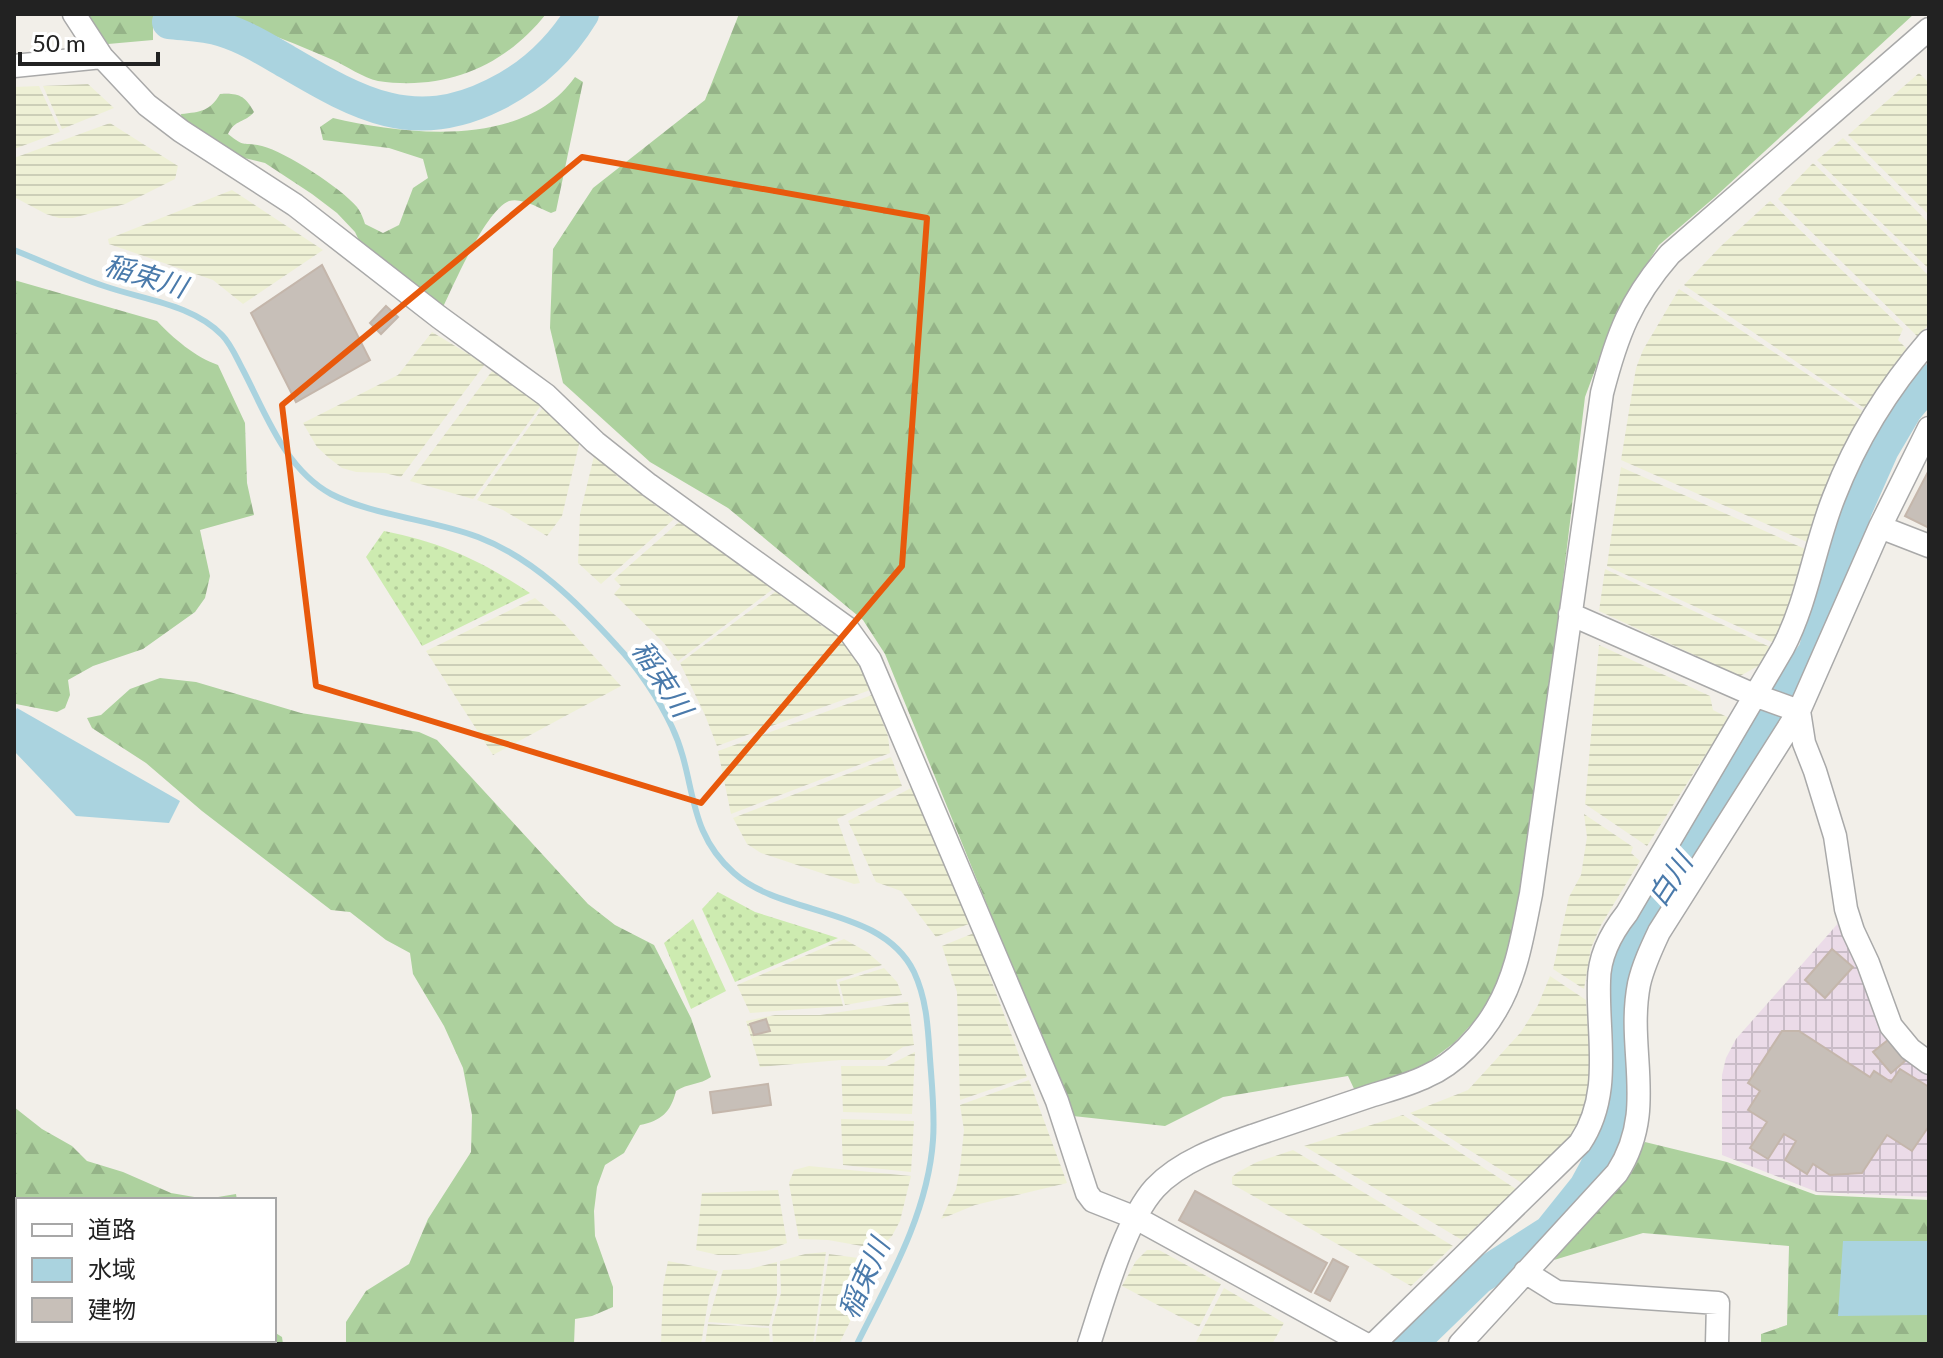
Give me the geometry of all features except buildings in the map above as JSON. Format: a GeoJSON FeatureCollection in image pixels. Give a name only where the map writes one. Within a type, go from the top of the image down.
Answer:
{"type":"FeatureCollection","features":[{"type":"Feature","properties":{"kind":"street"},"geometry":{"type":"LineString","coordinates":[[74,14],[102,57],[147,105],[193,139],[295,205],[546,395],[595,442],[649,485],[847,628],[870,660],[1057,1101],[1087,1193],[1093,1201],[1136,1218],[1365,1344]]}},
{"type":"Feature","properties":{"kind":"street"},"geometry":{"type":"LineString","coordinates":[[1089,1344],[1112,1272],[1136,1218],[1154,1189],[1184,1165],[1232,1143],[1428,1076],[1445,1066],[1481,1031],[1496,1010],[1508,986],[1531,894],[1602,393],[1614,345],[1653,273],[1688,236],[1929,29]]}},
{"type":"Feature","properties":{"kind":"street"},"geometry":{"type":"LineString","coordinates":[[14,66],[102,57]]}},
{"type":"Feature","properties":{"kind":"street"},"geometry":{"type":"LineString","coordinates":[[1374,1344],[1580,1143],[1592,1126],[1601,1086],[1599,979],[1614,930],[1627,913],[1798,618],[1833,498],[1868,425],[1896,382],[1929,341]]}},
{"type":"Feature","properties":{"kind":"street"},"geometry":{"type":"LineString","coordinates":[[1460,1344],[1617,1173],[1629,1154],[1636,1132],[1640,1100],[1637,1015],[1639,986],[1646,961],[1659,932],[1799,711],[1880,527],[1929,428]]}},
{"type":"Feature","properties":{"kind":"street"},"geometry":{"type":"LineString","coordinates":[[1880,527],[1929,546]]}},
{"type":"Feature","properties":{"kind":"street"},"geometry":{"type":"LineString","coordinates":[[1570,614],[1754,695],[1799,711]]}},
{"type":"Feature","properties":{"kind":"street"},"geometry":{"type":"LineString","coordinates":[[1799,711],[1804,743],[1835,836],[1846,909],[1853,931],[1891,1026],[1910,1049],[1929,1063]]}},
{"type":"Feature","properties":{"kind":"street"},"geometry":{"type":"LineString","coordinates":[[1525,1272],[1557,1292],[1718,1303],[1717,1344]]}},
{"type":"Feature","properties":{"kind":"highlighted area"},"geometry":{"type":"Polygon","coordinates":[[[582,157],[927,218],[902,566],[701,803],[316,686],[282,405],[582,157]]]}},
{"type":"Feature","properties":{"kind":"shaded area"},"geometry":{"type":"Polygon","coordinates":[[[1841,920],[1929,1069],[1929,1197],[1817,1192],[1722,1155],[1722,1075],[1726,1058],[1736,1039],[1841,920]]]}},
{"type":"Feature","properties":{"kind":"green space"},"geometry":{"type":"Polygon","coordinates":[[[87,14],[177,14],[153,19],[153,40],[108,44],[87,14]]]}},
{"type":"Feature","properties":{"kind":"green space"},"geometry":{"type":"Polygon","coordinates":[[[212,14],[546,14],[529,33],[492,61],[450,78],[403,83],[372,79],[303,47],[212,14]]]}},
{"type":"Feature","properties":{"kind":"green space"},"geometry":{"type":"Polygon","coordinates":[[[739,14],[1914,14],[1659,245],[1617,311],[1585,397],[1535,814],[1505,971],[1485,1010],[1454,1043],[1414,1073],[1356,1093],[1348,1076],[1223,1097],[1165,1126],[1073,1116],[885,654],[863,620],[728,508],[650,462],[563,383],[550,328],[553,249],[593,188],[705,100],[739,14]]]}},
{"type":"Feature","properties":{"kind":"green space"},"geometry":{"type":"Polygon","coordinates":[[[1919,73],[1929,83],[1929,215],[1848,135],[1919,73]]]}},
{"type":"Feature","properties":{"kind":"green space"},"geometry":{"type":"Polygon","coordinates":[[[575,77],[583,82],[556,211],[551,213],[519,200],[509,201],[500,207],[481,232],[443,307],[363,249],[355,232],[312,194],[265,163],[236,156],[183,127],[181,114],[204,110],[220,94],[240,96],[254,112],[228,134],[242,143],[262,146],[285,155],[312,172],[349,199],[365,224],[383,233],[399,225],[413,188],[428,178],[423,159],[389,148],[323,140],[320,127],[333,118],[395,129],[429,131],[463,131],[496,126],[526,116],[553,100],[575,77]]]}},
{"type":"Feature","properties":{"kind":"green space"},"geometry":{"type":"Polygon","coordinates":[[[88,84],[114,108],[62,129],[43,86],[88,84]]]}},
{"type":"Feature","properties":{"kind":"green space"},"geometry":{"type":"Polygon","coordinates":[[[39,86],[60,132],[14,149],[14,87],[39,86]]]}},
{"type":"Feature","properties":{"kind":"green space"},"geometry":{"type":"Polygon","coordinates":[[[110,123],[178,166],[175,179],[125,204],[73,218],[46,214],[14,197],[14,158],[110,123]]]}},
{"type":"Feature","properties":{"kind":"green space"},"geometry":{"type":"Polygon","coordinates":[[[1843,138],[1929,223],[1929,269],[1817,160],[1843,138]]]}},
{"type":"Feature","properties":{"kind":"green space"},"geometry":{"type":"Polygon","coordinates":[[[1813,163],[1929,276],[1929,324],[1918,337],[1778,199],[1813,163]]]}},
{"type":"Feature","properties":{"kind":"green space"},"geometry":{"type":"Polygon","coordinates":[[[232,190],[323,250],[243,304],[213,280],[109,244],[108,239],[232,190]]]}},
{"type":"Feature","properties":{"kind":"green space"},"geometry":{"type":"Polygon","coordinates":[[[1770,201],[1903,329],[1898,340],[1908,350],[1864,408],[1684,285],[1770,201]]]}},
{"type":"Feature","properties":{"kind":"green space"},"geometry":{"type":"Polygon","coordinates":[[[14,280],[157,321],[185,346],[218,365],[245,423],[247,483],[254,515],[200,530],[210,576],[205,598],[195,612],[143,649],[93,666],[68,680],[70,695],[65,708],[57,712],[14,706],[14,280]]]}},
{"type":"Feature","properties":{"kind":"green space"},"geometry":{"type":"Polygon","coordinates":[[[1679,289],[1864,412],[1828,482],[1807,542],[1621,460],[1636,368],[1643,350],[1679,289]]]}},
{"type":"Feature","properties":{"kind":"green space"},"geometry":{"type":"Polygon","coordinates":[[[432,332],[485,364],[401,477],[342,468],[317,447],[303,423],[398,375],[432,332]]]}},
{"type":"Feature","properties":{"kind":"green space"},"geometry":{"type":"Polygon","coordinates":[[[492,371],[542,404],[473,499],[410,481],[492,371]]]}},
{"type":"Feature","properties":{"kind":"green space"},"geometry":{"type":"Polygon","coordinates":[[[544,406],[582,432],[562,516],[547,536],[503,510],[477,500],[544,406]]]}},
{"type":"Feature","properties":{"kind":"green space"},"geometry":{"type":"Polygon","coordinates":[[[595,452],[618,477],[674,519],[601,584],[578,563],[580,514],[595,452]]]}},
{"type":"Feature","properties":{"kind":"green space"},"geometry":{"type":"Polygon","coordinates":[[[1621,467],[1805,549],[1776,644],[1607,566],[1621,467]]]}},
{"type":"Feature","properties":{"kind":"green space"},"geometry":{"type":"Polygon","coordinates":[[[679,522],[777,586],[678,661],[614,594],[621,586],[614,579],[679,522]]]}},
{"type":"Feature","properties":{"kind":"green space"},"geometry":{"type":"Polygon","coordinates":[[[384,531],[460,554],[530,593],[422,646],[366,557],[384,531]]]}},
{"type":"Feature","properties":{"kind":"green space"},"geometry":{"type":"Polygon","coordinates":[[[1605,569],[1774,649],[1758,666],[1740,676],[1599,611],[1605,569]]]}},
{"type":"Feature","properties":{"kind":"green space"},"geometry":{"type":"Polygon","coordinates":[[[779,589],[822,626],[845,634],[864,670],[870,690],[717,746],[680,663],[779,589]]]}},
{"type":"Feature","properties":{"kind":"green space"},"geometry":{"type":"Polygon","coordinates":[[[535,598],[562,621],[621,686],[493,755],[426,651],[535,598]]]}},
{"type":"Feature","properties":{"kind":"green space"},"geometry":{"type":"Polygon","coordinates":[[[1599,645],[1710,696],[1713,710],[1729,718],[1647,846],[1585,804],[1599,645]]]}},
{"type":"Feature","properties":{"kind":"green space"},"geometry":{"type":"Polygon","coordinates":[[[160,678],[196,682],[301,713],[419,732],[437,740],[588,904],[615,925],[654,945],[691,1018],[711,1077],[676,1091],[664,1114],[640,1125],[624,1153],[605,1165],[597,1187],[595,1236],[613,1287],[613,1307],[575,1319],[574,1344],[346,1344],[346,1322],[366,1291],[409,1264],[428,1219],[471,1152],[472,1115],[463,1068],[444,1026],[413,974],[410,953],[386,940],[350,912],[331,910],[202,811],[146,763],[92,728],[87,718],[101,715],[130,689],[160,678]]]}},
{"type":"Feature","properties":{"kind":"green space"},"geometry":{"type":"Polygon","coordinates":[[[872,695],[888,736],[890,753],[731,814],[718,751],[872,695]]]}},
{"type":"Feature","properties":{"kind":"green space"},"geometry":{"type":"Polygon","coordinates":[[[891,757],[902,786],[837,819],[860,883],[854,884],[761,853],[747,844],[733,818],[891,757]]]}},
{"type":"Feature","properties":{"kind":"green space"},"geometry":{"type":"Polygon","coordinates":[[[911,788],[923,806],[971,923],[936,937],[901,891],[876,882],[848,821],[911,788]]]}},
{"type":"Feature","properties":{"kind":"green space"},"geometry":{"type":"Polygon","coordinates":[[[1584,814],[1633,847],[1631,853],[1640,861],[1601,925],[1591,948],[1584,989],[1553,969],[1569,897],[1581,875],[1587,837],[1584,814]]]}},
{"type":"Feature","properties":{"kind":"green space"},"geometry":{"type":"Polygon","coordinates":[[[718,892],[755,912],[838,938],[735,982],[702,909],[718,892]]]}},
{"type":"Feature","properties":{"kind":"green space"},"geometry":{"type":"Polygon","coordinates":[[[693,919],[726,991],[691,1009],[664,943],[693,919]]]}},
{"type":"Feature","properties":{"kind":"green space"},"geometry":{"type":"Polygon","coordinates":[[[974,933],[1027,1077],[960,1100],[957,992],[942,946],[974,933]]]}},
{"type":"Feature","properties":{"kind":"green space"},"geometry":{"type":"Polygon","coordinates":[[[844,939],[882,965],[836,980],[843,1006],[750,1013],[737,985],[844,939]]]}},
{"type":"Feature","properties":{"kind":"green space"},"geometry":{"type":"Polygon","coordinates":[[[884,968],[897,982],[902,995],[845,1005],[839,982],[884,968]]]}},
{"type":"Feature","properties":{"kind":"green space"},"geometry":{"type":"Polygon","coordinates":[[[1550,976],[1586,1000],[1590,1065],[1588,1095],[1580,1121],[1563,1146],[1522,1183],[1410,1113],[1468,1090],[1521,1032],[1538,1005],[1550,976]]]}},
{"type":"Feature","properties":{"kind":"green space"},"geometry":{"type":"Polygon","coordinates":[[[908,1002],[914,1045],[903,1047],[884,1060],[841,1060],[760,1067],[746,1021],[775,1015],[820,1015],[908,1002]]]}},
{"type":"Feature","properties":{"kind":"green space"},"geometry":{"type":"Polygon","coordinates":[[[915,1052],[912,1114],[843,1112],[841,1066],[887,1066],[915,1052]]]}},
{"type":"Feature","properties":{"kind":"green space"},"geometry":{"type":"Polygon","coordinates":[[[1029,1080],[1067,1183],[975,1205],[941,1219],[956,1189],[960,1168],[964,1130],[960,1105],[1029,1080]]]}},
{"type":"Feature","properties":{"kind":"green space"},"geometry":{"type":"Polygon","coordinates":[[[14,1107],[42,1129],[72,1146],[87,1161],[123,1172],[171,1193],[200,1198],[16,1198],[14,1232],[14,1107]]]}},
{"type":"Feature","properties":{"kind":"green space"},"geometry":{"type":"Polygon","coordinates":[[[1403,1115],[1516,1189],[1462,1240],[1304,1146],[1403,1115]]]}},
{"type":"Feature","properties":{"kind":"green space"},"geometry":{"type":"Polygon","coordinates":[[[841,1119],[914,1121],[911,1172],[843,1165],[841,1119]]]}},
{"type":"Feature","properties":{"kind":"green space"},"geometry":{"type":"Polygon","coordinates":[[[1645,1142],[1727,1162],[1816,1195],[1929,1200],[1929,1344],[1761,1344],[1761,1334],[1787,1325],[1789,1246],[1643,1233],[1554,1260],[1632,1165],[1645,1142]]]}},
{"type":"Feature","properties":{"kind":"green space"},"geometry":{"type":"Polygon","coordinates":[[[1293,1150],[1453,1246],[1411,1286],[1232,1184],[1232,1177],[1238,1172],[1293,1150]]]}},
{"type":"Feature","properties":{"kind":"green space"},"geometry":{"type":"Polygon","coordinates":[[[809,1166],[911,1176],[900,1221],[892,1236],[879,1249],[828,1240],[799,1239],[789,1183],[794,1170],[809,1166]]]}},
{"type":"Feature","properties":{"kind":"green space"},"geometry":{"type":"Polygon","coordinates":[[[778,1190],[787,1243],[766,1251],[735,1255],[696,1250],[702,1193],[778,1190]]]}},
{"type":"Feature","properties":{"kind":"green space"},"geometry":{"type":"Polygon","coordinates":[[[236,1194],[237,1198],[212,1198],[236,1194]]]}},
{"type":"Feature","properties":{"kind":"green space"},"geometry":{"type":"Polygon","coordinates":[[[1147,1250],[1159,1250],[1221,1284],[1199,1327],[1122,1286],[1136,1261],[1147,1250]]]}},
{"type":"Feature","properties":{"kind":"green space"},"geometry":{"type":"Polygon","coordinates":[[[826,1252],[813,1344],[773,1344],[772,1326],[781,1293],[780,1261],[826,1252]]]}},
{"type":"Feature","properties":{"kind":"green space"},"geometry":{"type":"Polygon","coordinates":[[[829,1254],[880,1261],[839,1344],[815,1344],[829,1254]]]}},
{"type":"Feature","properties":{"kind":"green space"},"geometry":{"type":"Polygon","coordinates":[[[668,1261],[718,1271],[709,1296],[701,1344],[661,1344],[663,1287],[668,1261]]]}},
{"type":"Feature","properties":{"kind":"green space"},"geometry":{"type":"Polygon","coordinates":[[[777,1262],[777,1295],[769,1326],[708,1322],[723,1270],[749,1269],[777,1262]]]}},
{"type":"Feature","properties":{"kind":"green space"},"geometry":{"type":"Polygon","coordinates":[[[1224,1288],[1284,1323],[1272,1344],[1195,1344],[1224,1288]]]}},
{"type":"Feature","properties":{"kind":"green space"},"geometry":{"type":"Polygon","coordinates":[[[708,1324],[769,1328],[770,1344],[705,1344],[708,1324]]]}},
{"type":"Feature","properties":{"kind":"green space"},"geometry":{"type":"Polygon","coordinates":[[[276,1333],[282,1337],[283,1344],[20,1344],[276,1342],[276,1333]]]}},
{"type":"Feature","properties":{"kind":"water"},"geometry":{"type":"Polygon","coordinates":[[[17,708],[180,801],[169,823],[76,816],[14,751],[14,713],[17,708]]]}},
{"type":"Feature","properties":{"kind":"water"},"geometry":{"type":"Polygon","coordinates":[[[1843,1241],[1929,1241],[1929,1315],[1838,1316],[1843,1241]]]}},
{"type":"Feature","properties":{"kind":"waterway"},"geometry":{"type":"LineString","coordinates":[[169,22],[210,26],[232,33],[364,102],[412,113],[438,113],[465,107],[520,80],[544,61],[582,14]]}},
{"type":"Feature","properties":{"kind":"waterway","name":"稲束川"},"geometry":{"type":"LineString","coordinates":[[14,250],[93,282],[167,304],[210,325],[231,347],[289,455],[301,470],[331,494],[365,507],[478,537],[517,557],[554,583],[625,655],[654,695],[680,747],[699,822],[718,857],[754,887],[856,923],[879,935],[899,951],[914,972],[924,1004],[933,1140],[924,1194],[915,1220],[894,1271],[857,1344]]}},
{"type":"Feature","properties":{"kind":"waterway","name":"白川"},"geometry":{"type":"LineString","coordinates":[[1410,1344],[1478,1278],[1550,1232],[1586,1187],[1611,1141],[1619,1103],[1615,1069],[1616,983],[1625,947],[1769,718],[1815,652],[1855,510],[1882,449],[1905,410],[1929,381]]}}]}
